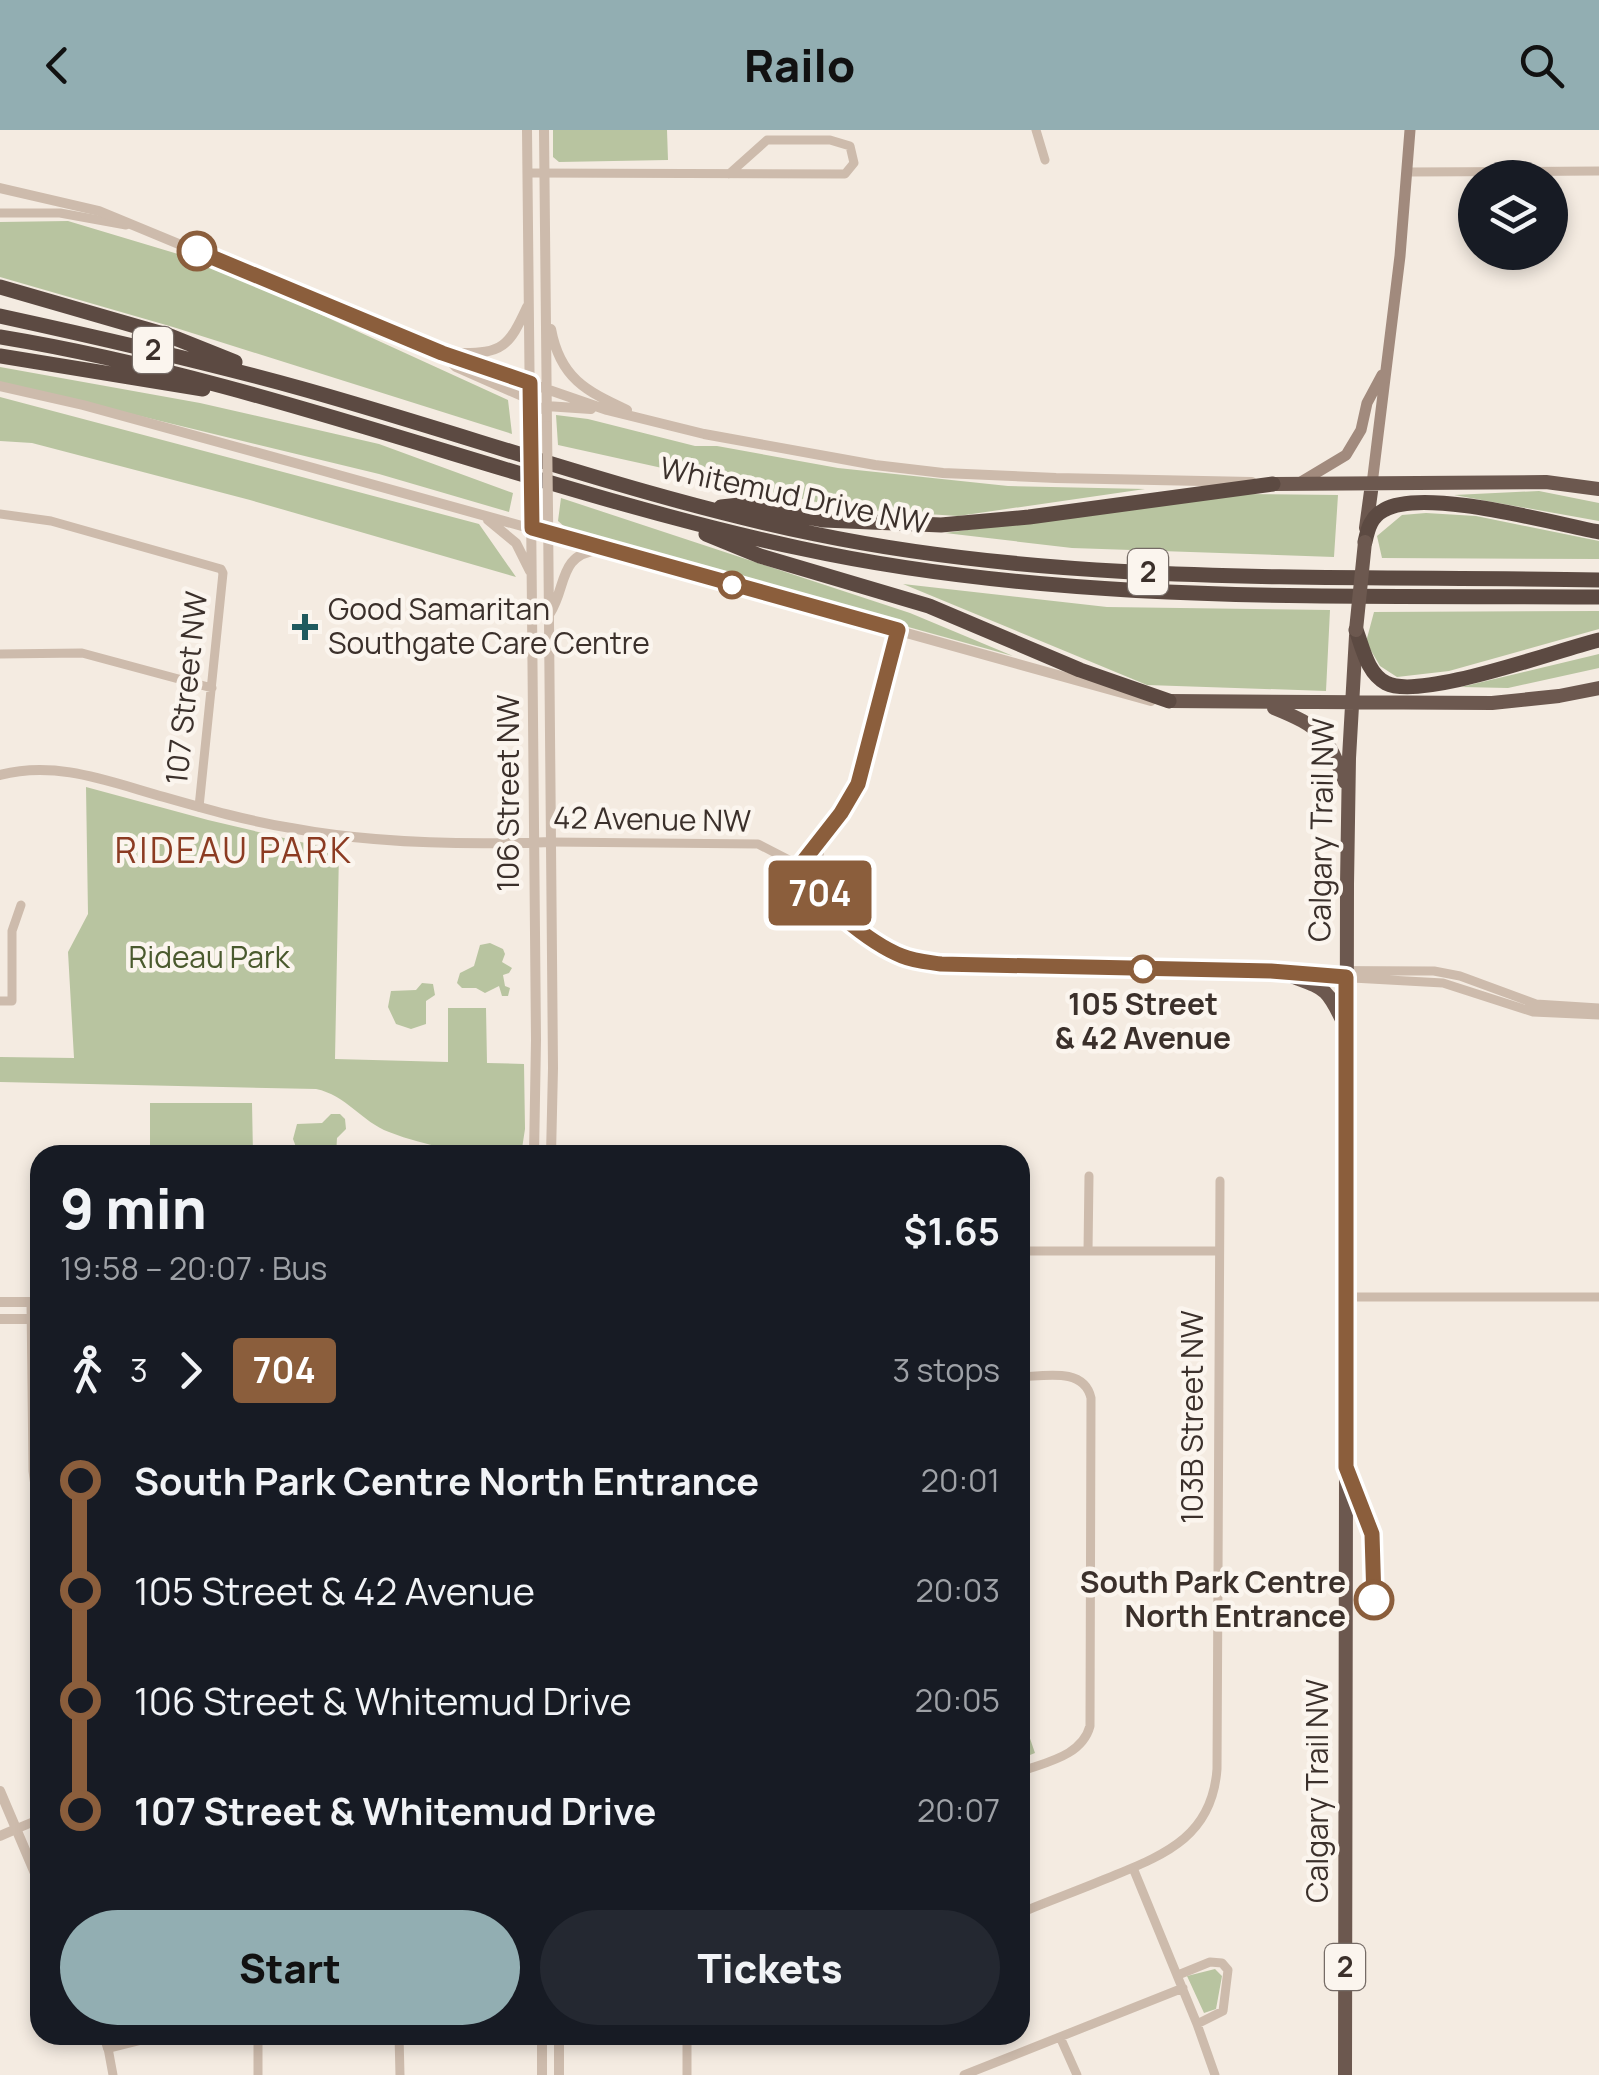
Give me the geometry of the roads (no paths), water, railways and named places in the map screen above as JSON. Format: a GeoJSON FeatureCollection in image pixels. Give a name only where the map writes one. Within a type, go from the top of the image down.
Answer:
{"type":"FeatureCollection","features":[{"type":"Feature","properties":{"kind":"highway"},"geometry":{"type":"LineString","coordinates":[[0,287],[170,336],[303,398]]}},
{"type":"Feature","properties":{"kind":"highway","name":"Whitemud Drive NW"},"geometry":{"type":"LineString","coordinates":[[0,316],[200,361],[656,514],[803,549],[953,574],[1136,591],[1599,597]]}},
{"type":"Feature","properties":{"kind":"highway","name":"Whitemud Drive NW"},"geometry":{"type":"LineString","coordinates":[[0,337],[303,398],[702,508],[958,558],[1182,574],[1599,580]]}},
{"type":"Feature","properties":{"kind":"highway"},"geometry":{"type":"LineString","coordinates":[[0,356],[303,398]]}},
{"type":"Feature","properties":{"kind":"highway"},"geometry":{"type":"LineString","coordinates":[[702,508],[740,505],[824,520],[941,525],[1300,482],[1546,482],[1599,490]]}},
{"type":"Feature","properties":{"kind":"highway","name":"Calgary Trail NW"},"geometry":{"type":"LineString","coordinates":[[1345,2075],[1348,791],[1356,630],[1372,484]]}},
{"type":"Feature","properties":{"kind":"highway"},"geometry":{"type":"LineString","coordinates":[[1365,542],[1370,522],[1378,514],[1406,502],[1472,507],[1599,532]]}},
{"type":"Feature","properties":{"kind":"highway"},"geometry":{"type":"LineString","coordinates":[[656,514],[760,556],[928,606],[1080,670],[1169,701],[1492,703],[1599,688]]}},
{"type":"Feature","properties":{"kind":"highway"},"geometry":{"type":"LineString","coordinates":[[1356,630],[1378,678],[1394,686],[1408,687],[1442,683],[1599,640]]}},
{"type":"Feature","properties":{"kind":"highway"},"geometry":{"type":"LineString","coordinates":[[1264,704],[1304,720],[1317,730],[1331,748],[1348,791]]}},
{"type":"Feature","properties":{"kind":"highway"},"geometry":{"type":"LineString","coordinates":[[1288,975],[1324,990],[1346,1030]]}},
{"type":"Feature","properties":{"kind":"main road","name":"Calgary Trail NW"},"geometry":{"type":"LineString","coordinates":[[1372,484],[1410,130]]}},
{"type":"Feature","properties":{"kind":"main road"},"geometry":{"type":"LineString","coordinates":[[1300,482],[1346,454],[1361,430],[1367,403],[1386,366]]}},
{"type":"Feature","properties":{"kind":"street","name":"106 Street NW"},"geometry":{"type":"LineString","coordinates":[[528,130],[534,1145]]}},
{"type":"Feature","properties":{"kind":"street","name":"106 Street NW"},"geometry":{"type":"LineString","coordinates":[[544,130],[550,1145]]}},
{"type":"Feature","properties":{"kind":"street"},"geometry":{"type":"LineString","coordinates":[[1036,130],[1044,160]]}},
{"type":"Feature","properties":{"kind":"street"},"geometry":{"type":"LineString","coordinates":[[528,173],[729,174],[845,174],[854,163],[850,146],[830,140],[767,140],[729,174]]}},
{"type":"Feature","properties":{"kind":"street"},"geometry":{"type":"LineString","coordinates":[[1408,172],[1599,171]]}},
{"type":"Feature","properties":{"kind":"street"},"geometry":{"type":"LineString","coordinates":[[0,188],[99,212],[442,353],[652,422],[776,450],[916,470],[1014,477],[1273,484]]}},
{"type":"Feature","properties":{"kind":"street"},"geometry":{"type":"LineString","coordinates":[[0,213],[60,213],[128,226]]}},
{"type":"Feature","properties":{"kind":"street"},"geometry":{"type":"LineString","coordinates":[[442,353],[500,349],[511,339],[529,303]]}},
{"type":"Feature","properties":{"kind":"street"},"geometry":{"type":"LineString","coordinates":[[546,304],[563,367],[588,392],[652,422]]}},
{"type":"Feature","properties":{"kind":"street"},"geometry":{"type":"LineString","coordinates":[[442,353],[456,367],[529,399],[547,390]]}},
{"type":"Feature","properties":{"kind":"street"},"geometry":{"type":"LineString","coordinates":[[0,386],[102,410],[532,528],[1138,699],[1169,701]]}},
{"type":"Feature","properties":{"kind":"street"},"geometry":{"type":"LineString","coordinates":[[530,417],[546,406],[608,410]]}},
{"type":"Feature","properties":{"kind":"street","name":"107 Street NW"},"geometry":{"type":"LineString","coordinates":[[0,514],[63,524],[217,567],[224,574],[200,807]]}},
{"type":"Feature","properties":{"kind":"street"},"geometry":{"type":"LineString","coordinates":[[483,516],[516,542],[532,575]]}},
{"type":"Feature","properties":{"kind":"street"},"geometry":{"type":"LineString","coordinates":[[549,614],[574,559],[587,551],[606,550]]}},
{"type":"Feature","properties":{"kind":"street"},"geometry":{"type":"LineString","coordinates":[[798,868],[846,806],[860,778],[898,630]]}},
{"type":"Feature","properties":{"kind":"street"},"geometry":{"type":"LineString","coordinates":[[0,654],[82,652],[212,688]]}},
{"type":"Feature","properties":{"kind":"street","name":"42 Avenue NW"},"geometry":{"type":"LineString","coordinates":[[0,776],[36,769],[68,771],[200,807],[340,836],[534,843],[742,841],[764,846],[798,868],[829,902],[880,944],[901,956],[925,962],[1346,973],[1443,983],[1532,1012],[1599,1012]]}},
{"type":"Feature","properties":{"kind":"street"},"geometry":{"type":"LineString","coordinates":[[822,837],[818,870],[829,902]]}},
{"type":"Feature","properties":{"kind":"street"},"geometry":{"type":"LineString","coordinates":[[0,1001],[12,1001],[12,932],[21,905]]}},
{"type":"Feature","properties":{"kind":"street","name":"42 Avenue NW"},"geometry":{"type":"LineString","coordinates":[[1271,971],[1288,975],[1346,973]]}},
{"type":"Feature","properties":{"kind":"street"},"geometry":{"type":"LineString","coordinates":[[1088,1176],[1088,1251]]}},
{"type":"Feature","properties":{"kind":"street","name":"103B Street NW"},"geometry":{"type":"LineString","coordinates":[[1133,1868],[1166,1854],[1196,1828],[1213,1795],[1217,1769],[1220,1181]]}},
{"type":"Feature","properties":{"kind":"street"},"geometry":{"type":"LineString","coordinates":[[1030,1251],[1219,1251]]}},
{"type":"Feature","properties":{"kind":"street"},"geometry":{"type":"LineString","coordinates":[[1346,1297],[1599,1297]]}},
{"type":"Feature","properties":{"kind":"street"},"geometry":{"type":"LineString","coordinates":[[0,1302],[30,1302]]}},
{"type":"Feature","properties":{"kind":"street"},"geometry":{"type":"LineString","coordinates":[[0,1319],[30,1319]]}},
{"type":"Feature","properties":{"kind":"street"},"geometry":{"type":"LineString","coordinates":[[1030,1377],[1074,1376],[1084,1382],[1091,1398],[1090,1720],[1086,1739],[1073,1751],[1030,1768]]}},
{"type":"Feature","properties":{"kind":"street"},"geometry":{"type":"LineString","coordinates":[[0,1792],[30,1861]]}},
{"type":"Feature","properties":{"kind":"street"},"geometry":{"type":"LineString","coordinates":[[0,1836],[30,1823]]}},
{"type":"Feature","properties":{"kind":"street"},"geometry":{"type":"LineString","coordinates":[[1030,1909],[1133,1868],[1215,2075]]}},
{"type":"Feature","properties":{"kind":"street"},"geometry":{"type":"LineString","coordinates":[[1178,1976],[1216,1961],[1228,1970],[1223,2011],[1198,2024]]}},
{"type":"Feature","properties":{"kind":"street"},"geometry":{"type":"LineString","coordinates":[[964,2075],[1182,1988]]}},
{"type":"Feature","properties":{"kind":"street"},"geometry":{"type":"LineString","coordinates":[[1060,2037],[1076,2075]]}},
{"type":"Feature","properties":{"kind":"street"},"geometry":{"type":"LineString","coordinates":[[107,2045],[113,2075]]}},
{"type":"Feature","properties":{"kind":"street"},"geometry":{"type":"LineString","coordinates":[[108,2048],[120,2045]]}},
{"type":"Feature","properties":{"kind":"street"},"geometry":{"type":"LineString","coordinates":[[258,2045],[258,2075]]}},
{"type":"Feature","properties":{"kind":"street"},"geometry":{"type":"LineString","coordinates":[[400,2045],[400,2075]]}},
{"type":"Feature","properties":{"kind":"street"},"geometry":{"type":"LineString","coordinates":[[542,2045],[542,2075]]}},
{"type":"Feature","properties":{"kind":"street"},"geometry":{"type":"LineString","coordinates":[[559,2045],[559,2075]]}},
{"type":"Feature","properties":{"kind":"street"},"geometry":{"type":"LineString","coordinates":[[687,2045],[687,2075]]}},
{"type":"Feature","properties":{"kind":"place","name":"Good Samaritan Southgate Care Centre"},"geometry":{"type":"Point","coordinates":[305,627]}},
{"type":"Feature","properties":{"kind":"place","name":"105 Street & 42 Avenue"},"geometry":{"type":"Point","coordinates":[1143,969]}},
{"type":"Feature","properties":{"kind":"place","name":"South Park Centre North Entrance"},"geometry":{"type":"Point","coordinates":[1374,1600]}},
{"type":"Feature","properties":{"kind":"district","name":"RIDEAU PARK"},"geometry":{"type":"Point","coordinates":[234,851]}},
{"type":"Feature","properties":{"kind":"park label","name":"Rideau Park"},"geometry":{"type":"Point","coordinates":[209,958]}}]}
